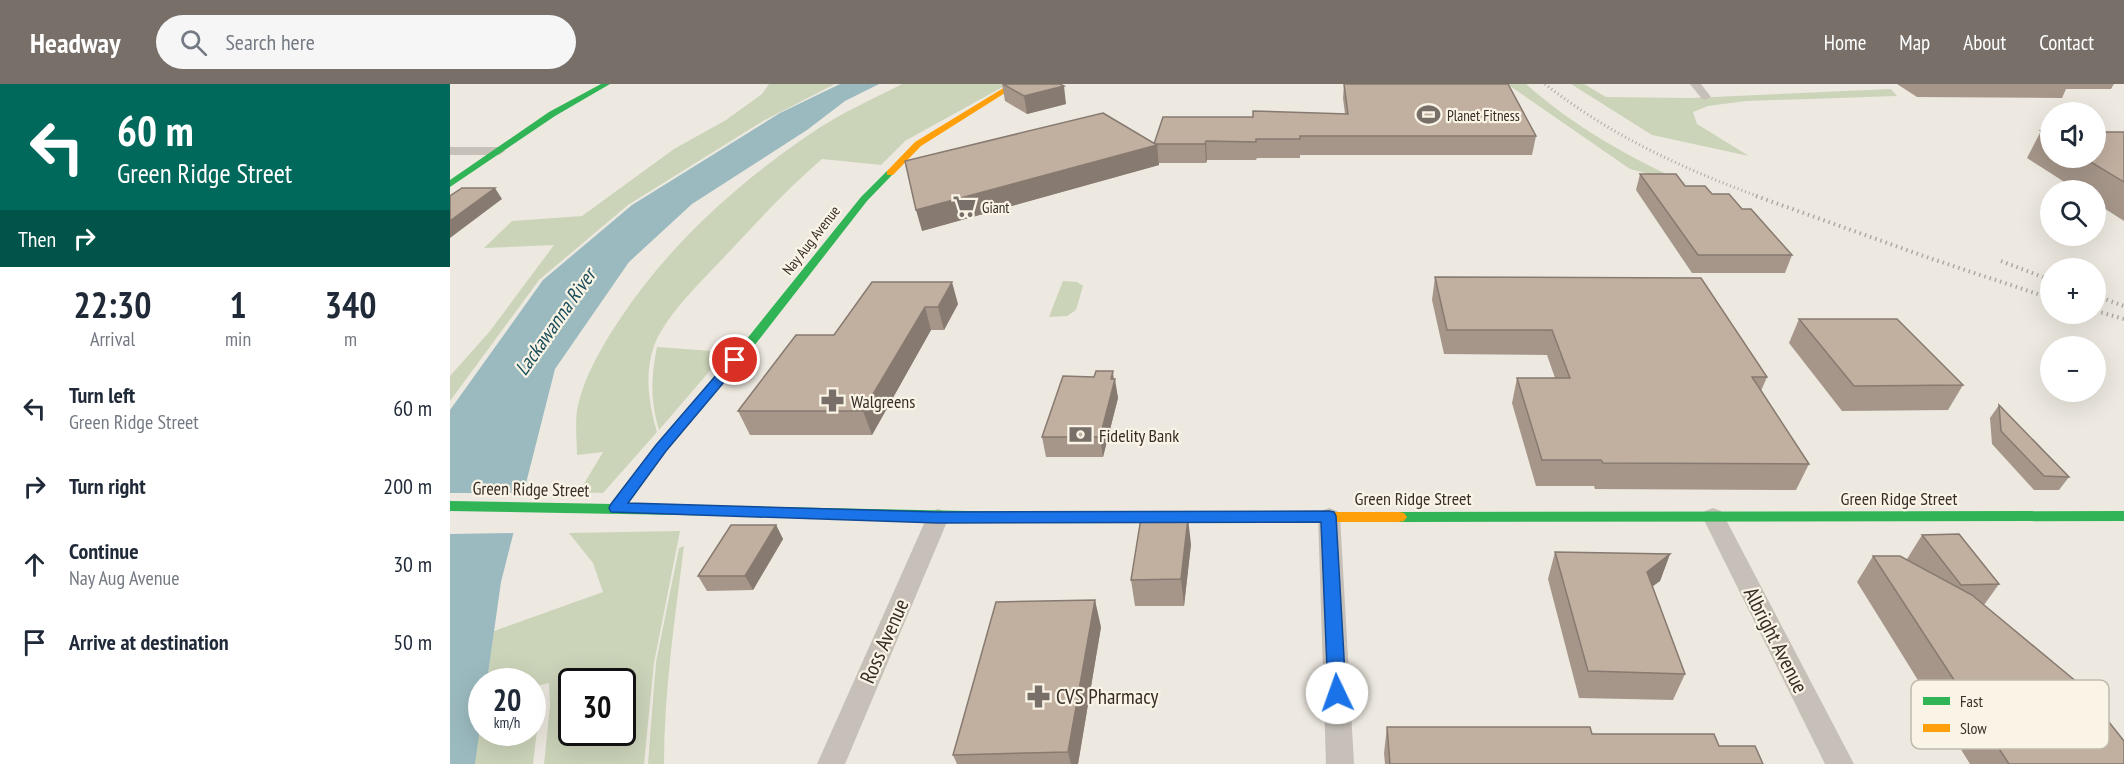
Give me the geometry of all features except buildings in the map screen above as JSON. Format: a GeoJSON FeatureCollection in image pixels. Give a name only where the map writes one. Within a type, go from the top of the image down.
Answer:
{"type":"FeatureCollection","features":[{"type":"Feature","properties":{"kind":"main road"},"geometry":{"type":"LineString","coordinates":[[450,184],[552,114],[606,84]]}},
{"type":"Feature","properties":{"kind":"main road","name":"Nay Aug Avenue"},"geometry":{"type":"LineString","coordinates":[[617,508],[661,448],[750,343],[864,199],[918,144],[1015,84]]}},
{"type":"Feature","properties":{"kind":"main road","name":"Green Ridge Street"},"geometry":{"type":"LineString","coordinates":[[450,506],[938,517],[2124,516]]}},
{"type":"Feature","properties":{"kind":"street"},"geometry":{"type":"LineString","coordinates":[[1695,84],[1706,97]]}},
{"type":"Feature","properties":{"kind":"street"},"geometry":{"type":"LineString","coordinates":[[450,151],[498,151]]}},
{"type":"Feature","properties":{"kind":"street"},"geometry":{"type":"LineString","coordinates":[[1329,516],[1340,764]]}},
{"type":"Feature","properties":{"kind":"street","name":"Albright Avenue"},"geometry":{"type":"LineString","coordinates":[[1713,516],[1840,764]]}},
{"type":"Feature","properties":{"kind":"street","name":"Ross Avenue"},"geometry":{"type":"LineString","coordinates":[[831,764],[938,517]]}},
{"type":"Feature","properties":{"kind":"green space"},"geometry":{"type":"Polygon","coordinates":[[[769,84],[835,84],[763,121],[628,205],[539,280],[450,401],[450,376],[490,331],[554,245],[484,248],[512,221],[582,216],[674,149],[726,120],[762,94],[769,84]]]}},
{"type":"Feature","properties":{"kind":"green space"},"geometry":{"type":"Polygon","coordinates":[[[902,84],[1008,84],[905,141],[881,165],[822,159],[797,181],[762,216],[667,321],[654,346],[648,378],[657,432],[603,493],[579,492],[603,452],[577,455],[577,407],[582,390],[603,346],[641,289],[707,216],[757,173],[821,127],[902,84]]]}},
{"type":"Feature","properties":{"kind":"green space"},"geometry":{"type":"Polygon","coordinates":[[[1359,84],[1526,84],[1563,114],[1603,140],[1688,184],[1630,169],[1510,86],[1359,84]]]}},
{"type":"Feature","properties":{"kind":"green space"},"geometry":{"type":"Polygon","coordinates":[[[1571,84],[1584,84],[1606,97],[1691,98],[1891,89],[1897,96],[1746,101],[1708,106],[1693,112],[1697,124],[1749,156],[1652,135],[1571,84]]]}},
{"type":"Feature","properties":{"kind":"green space"},"geometry":{"type":"Polygon","coordinates":[[[1063,281],[1077,282],[1083,286],[1076,310],[1067,316],[1049,317],[1063,281]]]}},
{"type":"Feature","properties":{"kind":"green space"},"geometry":{"type":"Polygon","coordinates":[[[657,347],[726,352],[659,430],[652,388],[657,347]]]}},
{"type":"Feature","properties":{"kind":"green space"},"geometry":{"type":"Polygon","coordinates":[[[680,531],[654,663],[644,764],[544,764],[550,706],[546,668],[489,668],[494,631],[603,592],[593,563],[569,533],[680,531]]]}},
{"type":"Feature","properties":{"kind":"green space"},"geometry":{"type":"Polygon","coordinates":[[[684,546],[668,682],[664,764],[648,764],[656,662],[679,548],[684,546]]]}},
{"type":"Feature","properties":{"kind":"green space"},"geometry":{"type":"Polygon","coordinates":[[[468,716],[468,746],[535,746],[533,764],[450,764],[450,722],[468,716]]]}},
{"type":"Feature","properties":{"kind":"water","name":"Lackawanna River"},"geometry":{"type":"Polygon","coordinates":[[[840,84],[879,84],[845,101],[807,130],[692,204],[629,262],[555,369],[501,582],[489,668],[468,668],[468,746],[478,746],[475,764],[450,764],[450,410],[543,280],[632,205],[780,113],[840,84]]]}},
{"type":"Feature","properties":{"kind":"pier"},"geometry":{"type":"Polygon","coordinates":[[[450,493],[527,493],[517,533],[450,534],[450,493]]]}},
{"type":"Feature","properties":{"kind":"railway"},"geometry":{"type":"LineString","coordinates":[[1545,84],[1621,135],[1703,175],[1760,197]]}},
{"type":"Feature","properties":{"kind":"railway"},"geometry":{"type":"LineString","coordinates":[[1756,196],[2040,295]]}},
{"type":"Feature","properties":{"kind":"railway"},"geometry":{"type":"LineString","coordinates":[[2001,261],[2040,276]]}},
{"type":"Feature","properties":{"kind":"railway"},"geometry":{"type":"LineString","coordinates":[[2106,300],[2124,306]]}},
{"type":"Feature","properties":{"kind":"railway"},"geometry":{"type":"LineString","coordinates":[[2106,314],[2124,319]]}},
{"type":"Feature","properties":{"kind":"traffic: fast"},"geometry":{"type":"LineString","coordinates":[[450,184],[552,114],[606,84]]}},
{"type":"Feature","properties":{"kind":"traffic: fast"},"geometry":{"type":"LineString","coordinates":[[617,508],[661,448],[750,343],[864,199],[890,173]]}},
{"type":"Feature","properties":{"kind":"traffic: fast"},"geometry":{"type":"LineString","coordinates":[[450,506],[1016,517]]}},
{"type":"Feature","properties":{"kind":"traffic: fast"},"geometry":{"type":"LineString","coordinates":[[1399,517],[2124,516]]}},
{"type":"Feature","properties":{"kind":"traffic: slow"},"geometry":{"type":"LineString","coordinates":[[890,173],[918,144],[1015,84]]}},
{"type":"Feature","properties":{"kind":"traffic: slow"},"geometry":{"type":"LineString","coordinates":[[1016,517],[1399,517]]}},
{"type":"Feature","properties":{"kind":"place","name":"Planet Fitness"},"geometry":{"type":"Point","coordinates":[1429,115]}},
{"type":"Feature","properties":{"kind":"place","name":"Giant"},"geometry":{"type":"Point","coordinates":[964,207]}},
{"type":"Feature","properties":{"kind":"place","name":"Walgreens"},"geometry":{"type":"Point","coordinates":[833,401]}},
{"type":"Feature","properties":{"kind":"place","name":"Fidelity Bank"},"geometry":{"type":"Point","coordinates":[1081,435]}},
{"type":"Feature","properties":{"kind":"place","name":"CVS Pharmacy"},"geometry":{"type":"Point","coordinates":[1038,696]}},
{"type":"Feature","properties":{"kind":"route"},"geometry":{"type":"LineString","coordinates":[[735,360],[661,448],[617,508],[938,517],[1329,516],[1337,693]]}}]}
